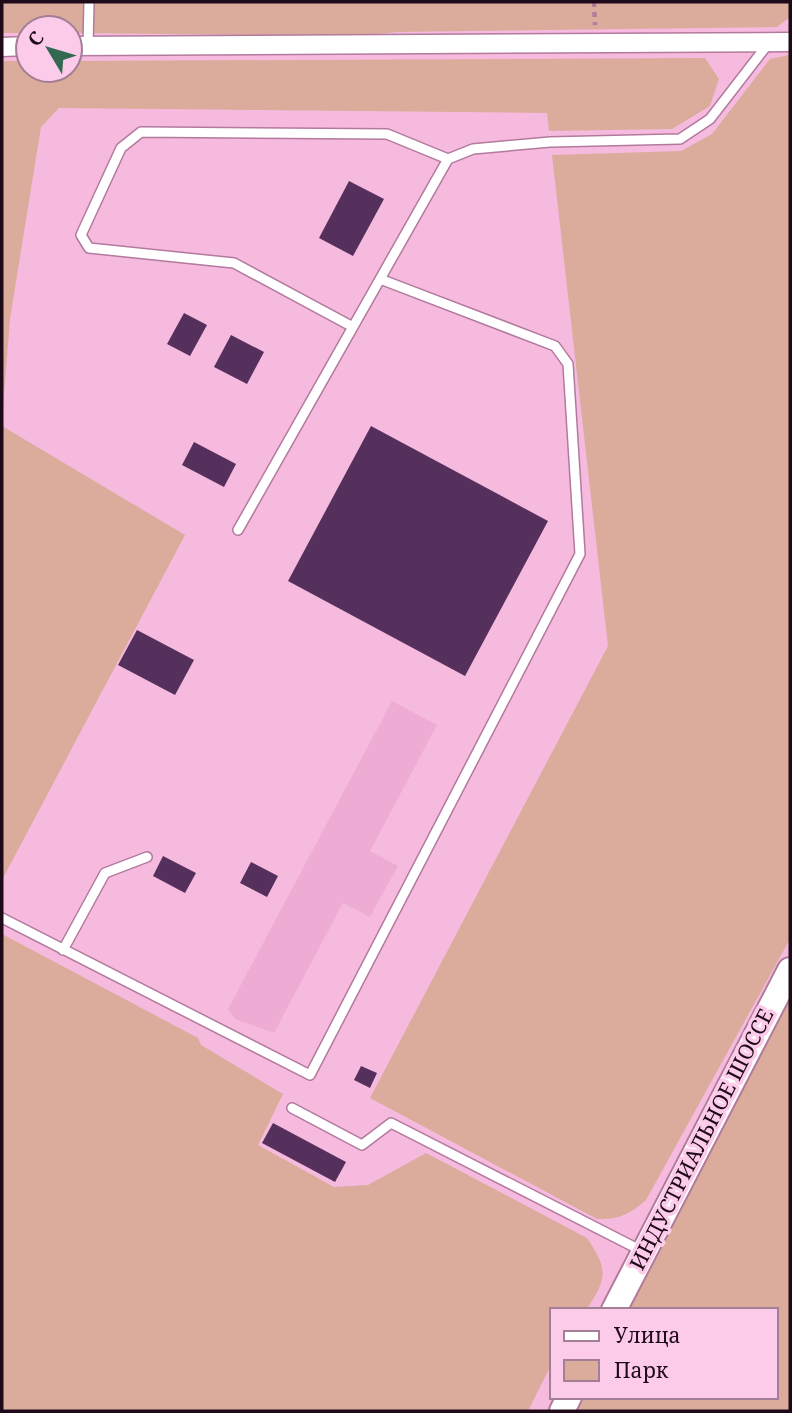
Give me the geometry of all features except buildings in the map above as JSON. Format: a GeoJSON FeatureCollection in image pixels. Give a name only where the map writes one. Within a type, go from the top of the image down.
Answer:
{"type":"FeatureCollection","features":[{"type":"Feature","properties":{"kind":"main road","name":"ИНДУСТРИАЛЬНОЕ ШОССЕ"},"geometry":{"type":"LineString","coordinates":[[615,1308],[787,977]]}},
{"type":"Feature","properties":{"kind":"street"},"geometry":{"type":"LineString","coordinates":[[84,46],[790,42]]}},
{"type":"Feature","properties":{"kind":"lane"},"geometry":{"type":"LineString","coordinates":[[84,24],[89,2]]}},
{"type":"Feature","properties":{"kind":"lane"},"geometry":{"type":"LineString","coordinates":[[239,530],[448,159],[473,149],[538,143],[680,139],[709,119],[768,44]]}},
{"type":"Feature","properties":{"kind":"lane"},"geometry":{"type":"LineString","coordinates":[[353,327],[234,263],[89,248],[81,235],[121,148],[141,132],[387,134],[448,159]]}},
{"type":"Feature","properties":{"kind":"lane"},"geometry":{"type":"LineString","coordinates":[[2,918],[310,1075],[580,554],[568,364],[562,355],[555,346],[380,279]]}},
{"type":"Feature","properties":{"kind":"lane"},"geometry":{"type":"LineString","coordinates":[[63,950],[105,873],[147,857]]}},
{"type":"Feature","properties":{"kind":"lane"},"geometry":{"type":"LineString","coordinates":[[292,1108],[362,1145],[391,1123],[643,1252]]}},
{"type":"Feature","properties":{"kind":"shaded area"},"geometry":{"type":"Polygon","coordinates":[[[392,701],[437,725],[370,851],[398,866],[370,917],[343,903],[274,1033],[235,1019],[228,1009],[392,701]]]}},
{"type":"Feature","properties":{"kind":"green space"},"geometry":{"type":"Polygon","coordinates":[[[2,2],[790,2],[790,17],[777,27],[399,32],[353,36],[84,33],[84,14],[14,14],[14,33],[2,33],[2,2]]]}},
{"type":"Feature","properties":{"kind":"green space"},"geometry":{"type":"Polygon","coordinates":[[[789,55],[790,939],[646,1200],[623,1215],[597,1219],[370,1098],[608,646],[552,155],[681,151],[712,134],[770,59],[789,55]]]}},
{"type":"Feature","properties":{"kind":"green space"},"geometry":{"type":"Polygon","coordinates":[[[705,58],[719,79],[710,106],[672,129],[549,131],[547,113],[59,108],[41,127],[10,319],[2,419],[2,61],[14,61],[14,84],[84,84],[84,61],[705,58]]]}},
{"type":"Feature","properties":{"kind":"green space"},"geometry":{"type":"Polygon","coordinates":[[[2,426],[185,535],[2,880],[2,426]]]}},
{"type":"Feature","properties":{"kind":"green space"},"geometry":{"type":"Polygon","coordinates":[[[2,934],[198,1038],[201,1045],[283,1094],[258,1145],[334,1187],[368,1185],[426,1153],[587,1238],[602,1266],[602,1281],[587,1308],[550,1308],[550,1367],[528,1411],[2,1411],[2,934]]]}},
{"type":"Feature","properties":{"kind":"green space"},"geometry":{"type":"Polygon","coordinates":[[[790,993],[790,1411],[574,1411],[580,1399],[778,1399],[778,1308],[628,1308],[790,993]]]}}]}
